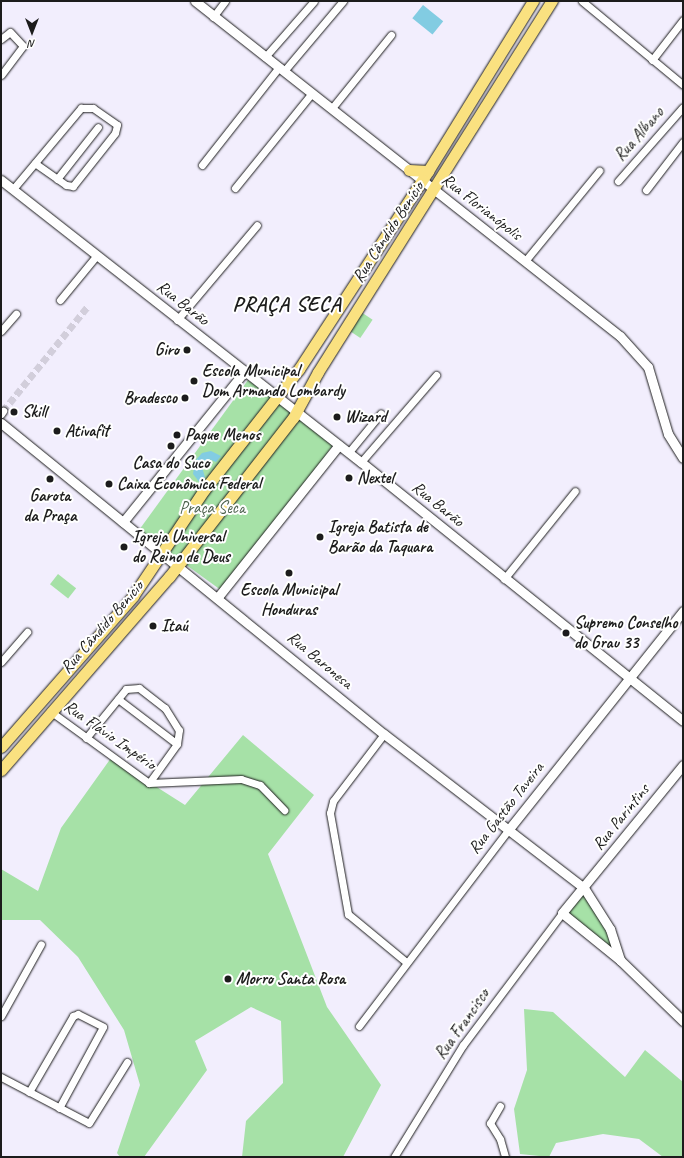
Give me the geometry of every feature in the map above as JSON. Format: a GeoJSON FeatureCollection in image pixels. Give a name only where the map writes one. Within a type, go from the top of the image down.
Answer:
{"type":"FeatureCollection","features":[{"type":"Feature","properties":{"kind":"main road","name":"Rua Cândido Benício"},"geometry":{"type":"LineString","coordinates":[[1,747],[133,596],[160,551],[276,395],[306,359],[425,176],[532,1]]}},
{"type":"Feature","properties":{"kind":"main road","name":"Rua Cândido Benício"},"geometry":{"type":"LineString","coordinates":[[1,770],[50,711],[178,566],[298,412],[318,372],[436,190],[552,1]]}},
{"type":"Feature","properties":{"kind":"main road"},"geometry":{"type":"LineString","coordinates":[[409,170],[425,176]]}},
{"type":"Feature","properties":{"kind":"street"},"geometry":{"type":"LineString","coordinates":[[195,1],[409,170]]}},
{"type":"Feature","properties":{"kind":"street"},"geometry":{"type":"LineString","coordinates":[[213,16],[226,1]]}},
{"type":"Feature","properties":{"kind":"street"},"geometry":{"type":"LineString","coordinates":[[265,57],[314,1]]}},
{"type":"Feature","properties":{"kind":"street"},"geometry":{"type":"LineString","coordinates":[[202,165],[282,69],[343,1]]}},
{"type":"Feature","properties":{"kind":"street"},"geometry":{"type":"LineString","coordinates":[[582,1],[683,85]]}},
{"type":"Feature","properties":{"kind":"street"},"geometry":{"type":"LineString","coordinates":[[652,60],[683,20]]}},
{"type":"Feature","properties":{"kind":"street"},"geometry":{"type":"LineString","coordinates":[[1,39],[10,32],[24,46],[1,74]]}},
{"type":"Feature","properties":{"kind":"street"},"geometry":{"type":"LineString","coordinates":[[332,108],[391,35]]}},
{"type":"Feature","properties":{"kind":"street"},"geometry":{"type":"LineString","coordinates":[[235,188],[312,93]]}},
{"type":"Feature","properties":{"kind":"street","name":"Rua Albano"},"geometry":{"type":"LineString","coordinates":[[618,181],[683,107]]}},
{"type":"Feature","properties":{"kind":"street"},"geometry":{"type":"LineString","coordinates":[[13,189],[81,108],[93,108],[115,122],[115,133],[73,186],[57,179],[35,164]]}},
{"type":"Feature","properties":{"kind":"street"},"geometry":{"type":"LineString","coordinates":[[57,179],[98,127]]}},
{"type":"Feature","properties":{"kind":"street"},"geometry":{"type":"LineString","coordinates":[[646,190],[683,142]]}},
{"type":"Feature","properties":{"kind":"street"},"geometry":{"type":"LineString","coordinates":[[525,261],[599,171]]}},
{"type":"Feature","properties":{"kind":"street","name":"Rua Florianópolis"},"geometry":{"type":"LineString","coordinates":[[425,176],[436,190],[525,261],[639,356],[654,384],[668,434],[683,458]]}},
{"type":"Feature","properties":{"kind":"street","name":"Rua Barão"},"geometry":{"type":"LineString","coordinates":[[1,180],[177,320],[349,452],[504,579],[683,721]]}},
{"type":"Feature","properties":{"kind":"street"},"geometry":{"type":"LineString","coordinates":[[177,320],[257,225]]}},
{"type":"Feature","properties":{"kind":"street"},"geometry":{"type":"LineString","coordinates":[[60,300],[97,255]]}},
{"type":"Feature","properties":{"kind":"street"},"geometry":{"type":"LineString","coordinates":[[1,331],[16,314]]}},
{"type":"Feature","properties":{"kind":"street"},"geometry":{"type":"LineString","coordinates":[[123,522],[245,371]]}},
{"type":"Feature","properties":{"kind":"street"},"geometry":{"type":"LineString","coordinates":[[361,462],[436,375]]}},
{"type":"Feature","properties":{"kind":"street"},"geometry":{"type":"LineString","coordinates":[[349,452],[381,413]]}},
{"type":"Feature","properties":{"kind":"street","name":"Rua Baronesa"},"geometry":{"type":"LineString","coordinates":[[1,423],[178,566],[218,596],[384,734],[584,888],[602,913],[612,948]]}},
{"type":"Feature","properties":{"kind":"street"},"geometry":{"type":"LineString","coordinates":[[218,596],[340,445]]}},
{"type":"Feature","properties":{"kind":"street"},"geometry":{"type":"LineString","coordinates":[[504,579],[575,491]]}},
{"type":"Feature","properties":{"kind":"street","name":"Rua Gastão Taveira"},"geometry":{"type":"LineString","coordinates":[[359,1026],[406,962],[509,829],[683,611]]}},
{"type":"Feature","properties":{"kind":"street"},"geometry":{"type":"LineString","coordinates":[[1,662],[27,632]]}},
{"type":"Feature","properties":{"kind":"street"},"geometry":{"type":"LineString","coordinates":[[86,738],[126,689],[134,686],[165,708],[176,720],[177,744],[149,784]]}},
{"type":"Feature","properties":{"kind":"street"},"geometry":{"type":"LineString","coordinates":[[118,699],[177,744]]}},
{"type":"Feature","properties":{"kind":"street","name":"Rua Flávio Império"},"geometry":{"type":"LineString","coordinates":[[50,711],[149,784],[253,781],[284,810]]}},
{"type":"Feature","properties":{"kind":"street"},"geometry":{"type":"LineString","coordinates":[[384,734],[333,801],[330,813],[348,914],[406,962]]}},
{"type":"Feature","properties":{"kind":"street","name":"Rua Parintins"},"geometry":{"type":"LineString","coordinates":[[562,913],[584,888],[683,765]]}},
{"type":"Feature","properties":{"kind":"street"},"geometry":{"type":"LineString","coordinates":[[562,913],[612,948],[620,960],[683,1021]]}},
{"type":"Feature","properties":{"kind":"street","name":"Rua Francisco"},"geometry":{"type":"LineString","coordinates":[[394,1157],[463,1045],[562,913]]}},
{"type":"Feature","properties":{"kind":"street"},"geometry":{"type":"LineString","coordinates":[[1,1016],[41,944]]}},
{"type":"Feature","properties":{"kind":"street"},"geometry":{"type":"LineString","coordinates":[[29,1092],[73,1016],[78,1014],[103,1027],[59,1108]]}},
{"type":"Feature","properties":{"kind":"street"},"geometry":{"type":"LineString","coordinates":[[1,1077],[89,1123],[127,1062]]}},
{"type":"Feature","properties":{"kind":"street"},"geometry":{"type":"LineString","coordinates":[[500,1106],[490,1123],[500,1139],[505,1157]]}},
{"type":"Feature","properties":{"kind":"green space"},"geometry":{"type":"Polygon","coordinates":[[[361,312],[373,320],[360,338],[349,330],[361,312]]]}},
{"type":"Feature","properties":{"kind":"green space","name":"Praça Seca"},"geometry":{"type":"Polygon","coordinates":[[[248,380],[335,443],[225,593],[139,530],[248,380]]]}},
{"type":"Feature","properties":{"kind":"green space"},"geometry":{"type":"Polygon","coordinates":[[[58,574],[76,588],[68,598],[50,584],[58,574]]]}},
{"type":"Feature","properties":{"kind":"green space"},"geometry":{"type":"Polygon","coordinates":[[[243,735],[314,795],[268,854],[327,1007],[381,1085],[343,1157],[242,1157],[246,1121],[283,1083],[281,1021],[251,1007],[195,1041],[207,1070],[144,1157],[120,1157],[117,1153],[140,1085],[124,1030],[78,957],[40,920],[1,920],[1,869],[38,891],[61,828],[111,758],[185,805],[243,735]]]}},
{"type":"Feature","properties":{"kind":"green space"},"geometry":{"type":"Polygon","coordinates":[[[584,888],[602,913],[620,960],[562,913],[584,888]]]}},
{"type":"Feature","properties":{"kind":"green space"},"geometry":{"type":"Polygon","coordinates":[[[524,1009],[553,1012],[625,1077],[645,1050],[683,1082],[683,1157],[663,1157],[639,1139],[603,1134],[556,1143],[549,1157],[520,1154],[514,1109],[527,1070],[524,1009]]]}},
{"type":"Feature","properties":{"kind":"water"},"geometry":{"type":"Polygon","coordinates":[[[423,5],[443,21],[433,35],[412,18],[423,5]]]}},
{"type":"Feature","properties":{"kind":"water"},"geometry":{"type":"Polygon","coordinates":[[[211,451],[221,456],[216,462],[209,459],[201,464],[205,477],[200,483],[193,474],[195,461],[202,453],[211,451]]]}},
{"type":"Feature","properties":{"kind":"tunnel"},"geometry":{"type":"LineString","coordinates":[[3,411],[88,306]]}},
{"type":"Feature","properties":{"kind":"place","name":"Giro"},"geometry":{"type":"Point","coordinates":[187,350]}},
{"type":"Feature","properties":{"kind":"place","name":"Escola Municipal Dom Armando Lombardy"},"geometry":{"type":"Point","coordinates":[194,381]}},
{"type":"Feature","properties":{"kind":"place","name":"Bradesco"},"geometry":{"type":"Point","coordinates":[185,398]}},
{"type":"Feature","properties":{"kind":"place","name":"Skill"},"geometry":{"type":"Point","coordinates":[14,412]}},
{"type":"Feature","properties":{"kind":"place","name":"Wizard"},"geometry":{"type":"Point","coordinates":[337,417]}},
{"type":"Feature","properties":{"kind":"place","name":"Ativafit"},"geometry":{"type":"Point","coordinates":[57,431]}},
{"type":"Feature","properties":{"kind":"place","name":"Pague Menos"},"geometry":{"type":"Point","coordinates":[177,435]}},
{"type":"Feature","properties":{"kind":"place","name":"Casa do Suco"},"geometry":{"type":"Point","coordinates":[171,446]}},
{"type":"Feature","properties":{"kind":"place","name":"Nextel"},"geometry":{"type":"Point","coordinates":[349,478]}},
{"type":"Feature","properties":{"kind":"place","name":"Garota da Praça"},"geometry":{"type":"Point","coordinates":[50,479]}},
{"type":"Feature","properties":{"kind":"place","name":"Caixa Econômica Federal"},"geometry":{"type":"Point","coordinates":[109,484]}},
{"type":"Feature","properties":{"kind":"place","name":"Igreja Batista de Barão da Taquara"},"geometry":{"type":"Point","coordinates":[320,537]}},
{"type":"Feature","properties":{"kind":"place","name":"Igreja Universal do Reino de Deus"},"geometry":{"type":"Point","coordinates":[124,547]}},
{"type":"Feature","properties":{"kind":"place","name":"Escola Municipal Honduras"},"geometry":{"type":"Point","coordinates":[289,573]}},
{"type":"Feature","properties":{"kind":"place","name":"Itaú"},"geometry":{"type":"Point","coordinates":[153,626]}},
{"type":"Feature","properties":{"kind":"place","name":"Supremo Conselho do Grau 33"},"geometry":{"type":"Point","coordinates":[566,633]}},
{"type":"Feature","properties":{"kind":"place","name":"Morro Santa Rosa"},"geometry":{"type":"Point","coordinates":[228,979]}},
{"type":"Feature","properties":{"kind":"district","name":"PRAÇA SECA"},"geometry":{"type":"Point","coordinates":[287,304]}}]}
